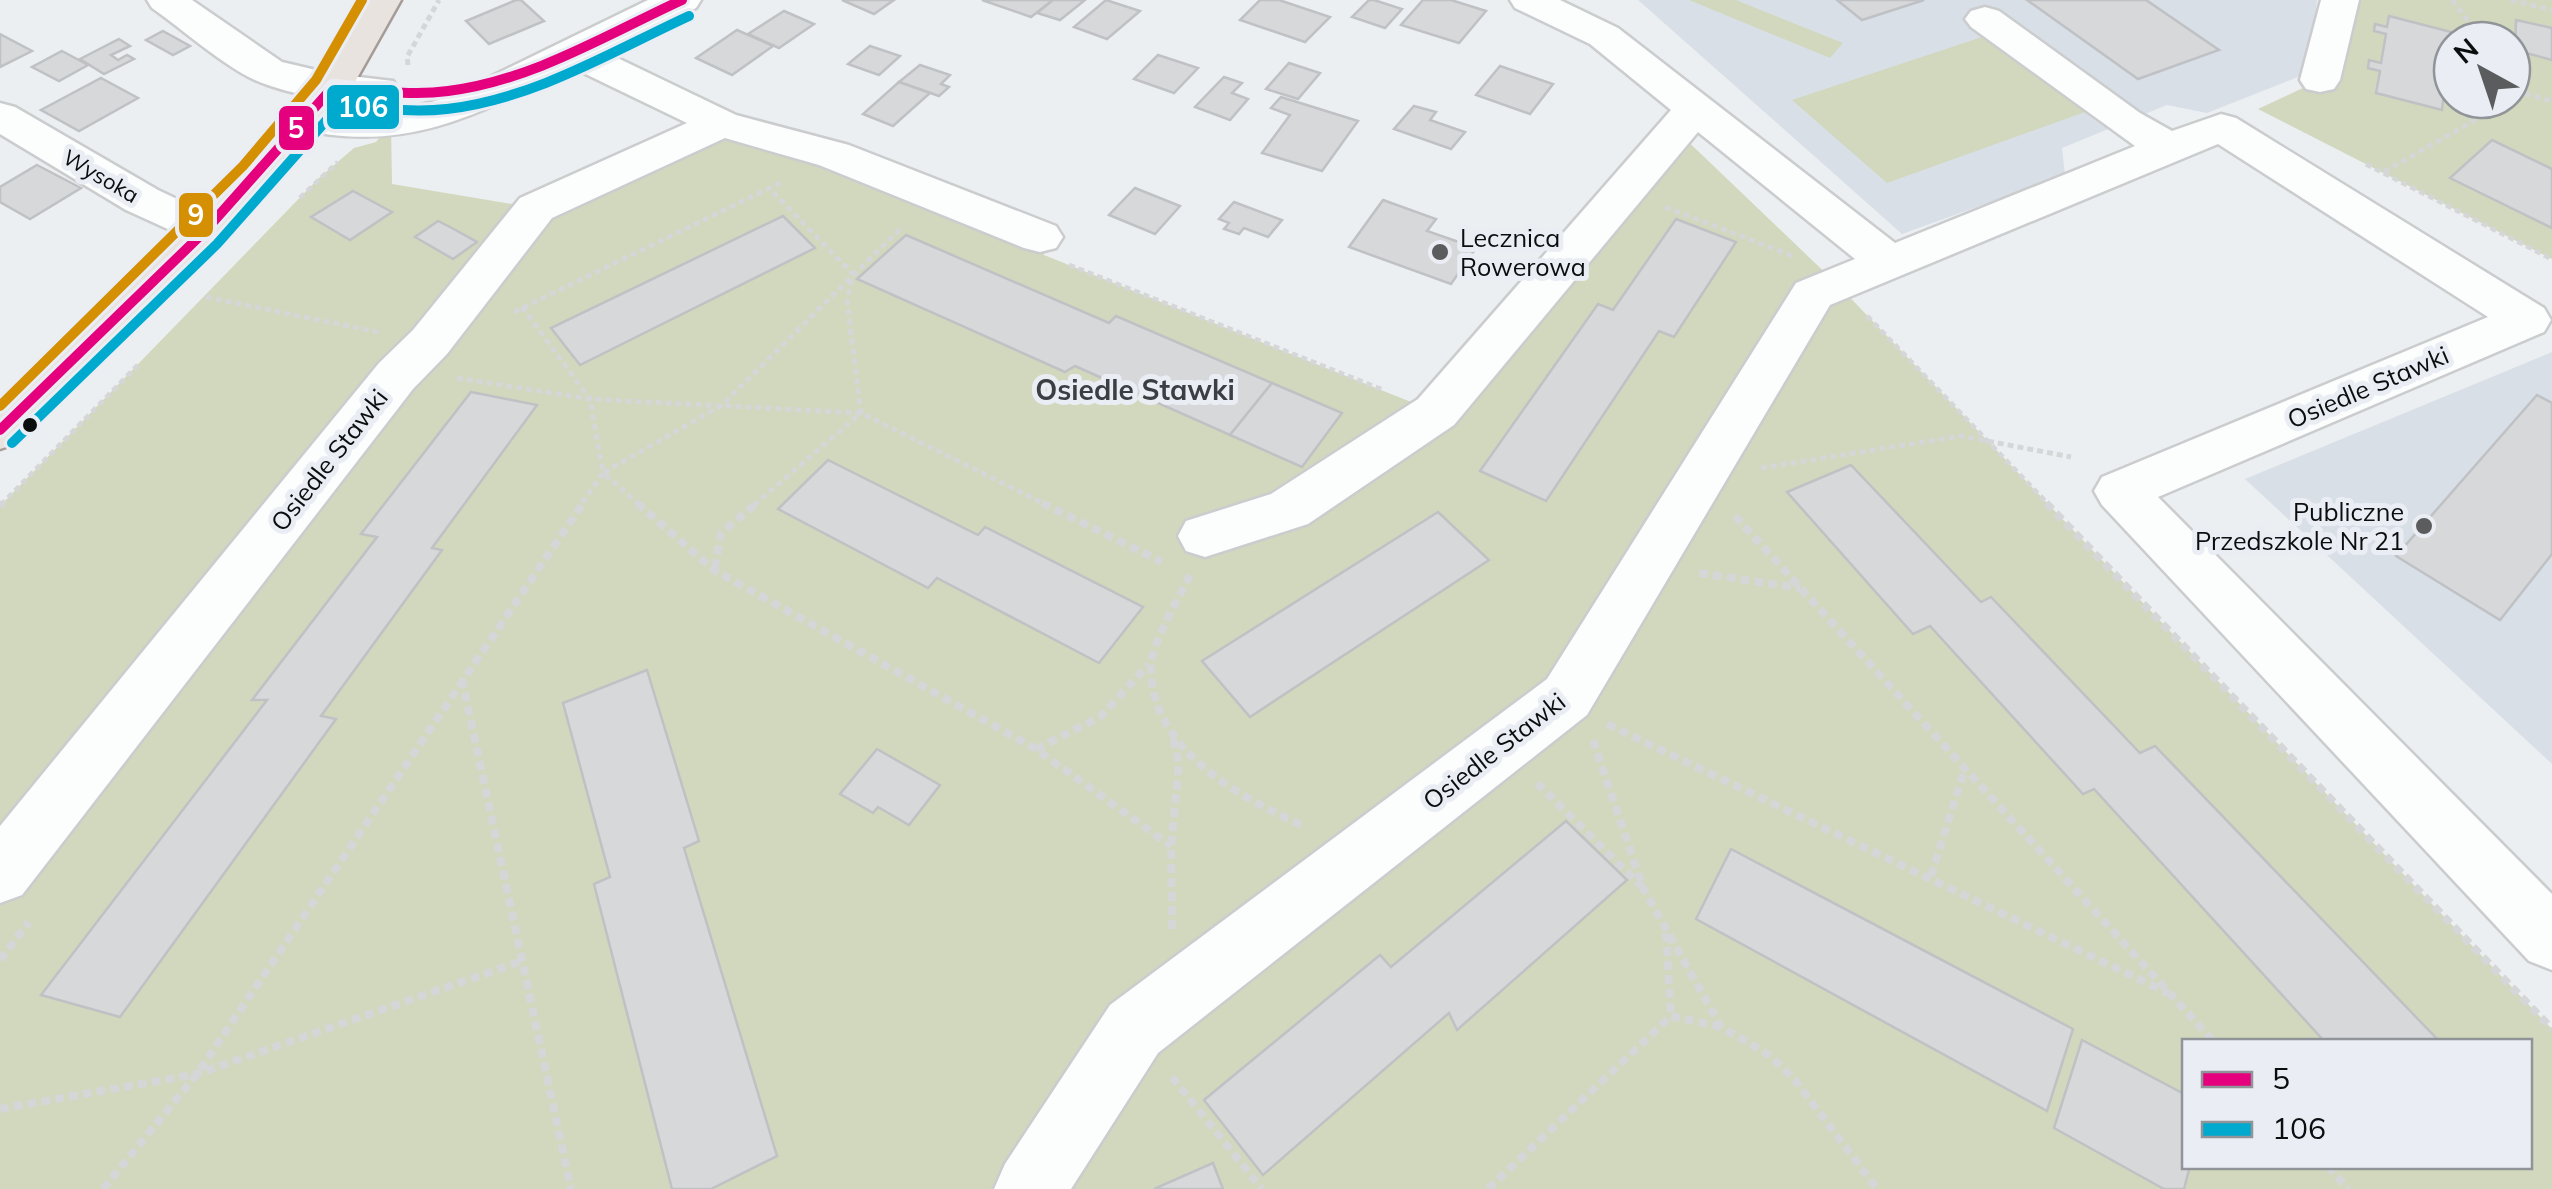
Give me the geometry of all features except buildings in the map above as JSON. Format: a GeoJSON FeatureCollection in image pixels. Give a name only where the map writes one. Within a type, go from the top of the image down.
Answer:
{"type":"FeatureCollection","features":[{"type":"Feature","properties":{"kind":"main road"},"geometry":{"type":"LineString","coordinates":[[0,430],[205,231],[320,103],[382,0]]}},
{"type":"Feature","properties":{"kind":"street"},"geometry":{"type":"LineString","coordinates":[[166,0],[320,103],[405,122],[468,104],[682,0]]}},
{"type":"Feature","properties":{"kind":"street"},"geometry":{"type":"LineString","coordinates":[[1528,0],[1604,36],[1891,264]]}},
{"type":"Feature","properties":{"kind":"street"},"geometry":{"type":"LineString","coordinates":[[2320,80],[2340,0]]}},
{"type":"Feature","properties":{"kind":"street"},"geometry":{"type":"LineString","coordinates":[[1985,19],[2125,122],[2170,148]]}},
{"type":"Feature","properties":{"kind":"street"},"geometry":{"type":"LineString","coordinates":[[548,62],[599,62],[720,124],[834,155],[1040,237]]}},
{"type":"Feature","properties":{"kind":"street"},"geometry":{"type":"LineString","coordinates":[[1197,556],[1290,509],[1436,412],[1696,106]]}},
{"type":"Feature","properties":{"kind":"street","name":"Wysoka"},"geometry":{"type":"LineString","coordinates":[[0,116],[142,200],[205,231]]}},
{"type":"Feature","properties":{"kind":"street","name":"Osiedle Stawki"},"geometry":{"type":"LineString","coordinates":[[0,874],[395,356],[430,342],[536,208],[720,124]]}},
{"type":"Feature","properties":{"kind":"street","name":"Osiedle Stawki"},"geometry":{"type":"LineString","coordinates":[[1030,1189],[1154,1012],[1500,747],[1575,704],[1647,566],[1813,294],[1818,272],[1891,264],[2221,127],[2527,320],[2120,491],[2552,939]]}},
{"type":"Feature","properties":{"kind":"path"},"geometry":{"type":"LineString","coordinates":[[2511,0],[2552,10]]}},
{"type":"Feature","properties":{"kind":"path"},"geometry":{"type":"LineString","coordinates":[[2383,173],[2475,120]]}},
{"type":"Feature","properties":{"kind":"path"},"geometry":{"type":"LineString","coordinates":[[505,317],[834,155]]}},
{"type":"Feature","properties":{"kind":"path"},"geometry":{"type":"LineString","coordinates":[[2352,157],[2552,258]]}},
{"type":"Feature","properties":{"kind":"path"},"geometry":{"type":"LineString","coordinates":[[769,188],[854,274]]}},
{"type":"Feature","properties":{"kind":"path"},"geometry":{"type":"LineString","coordinates":[[1624,192],[1818,272],[1990,443],[2552,1030]]}},
{"type":"Feature","properties":{"kind":"path"},"geometry":{"type":"LineString","coordinates":[[104,1189],[197,1074],[603,473],[722,406],[935,195]]}},
{"type":"Feature","properties":{"kind":"path"},"geometry":{"type":"LineString","coordinates":[[1040,237],[1043,255],[1436,412]]}},
{"type":"Feature","properties":{"kind":"path"},"geometry":{"type":"LineString","coordinates":[[854,274],[846,301],[861,413]]}},
{"type":"Feature","properties":{"kind":"path"},"geometry":{"type":"LineString","coordinates":[[206,297],[395,356],[442,376],[590,398],[861,413],[1197,556],[1150,663],[1115,706],[1094,724],[1036,749]]}},
{"type":"Feature","properties":{"kind":"path"},"geometry":{"type":"LineString","coordinates":[[522,307],[590,398],[603,473],[714,570],[1036,749],[1171,846]]}},
{"type":"Feature","properties":{"kind":"path"},"geometry":{"type":"LineString","coordinates":[[714,570],[721,534],[861,413]]}},
{"type":"Feature","properties":{"kind":"path"},"geometry":{"type":"LineString","coordinates":[[1701,478],[1961,436],[2070,457]]}},
{"type":"Feature","properties":{"kind":"path"},"geometry":{"type":"LineString","coordinates":[[1701,478],[2211,1039]]}},
{"type":"Feature","properties":{"kind":"path"},"geometry":{"type":"LineString","coordinates":[[1647,566],[1801,588]]}},
{"type":"Feature","properties":{"kind":"path"},"geometry":{"type":"LineString","coordinates":[[1150,663],[1159,714],[1172,736],[1180,764],[1154,1012],[1262,1189]]}},
{"type":"Feature","properties":{"kind":"path"},"geometry":{"type":"LineString","coordinates":[[462,679],[571,1189]]}},
{"type":"Feature","properties":{"kind":"path"},"geometry":{"type":"LineString","coordinates":[[1575,704],[2173,996]]}},
{"type":"Feature","properties":{"kind":"path"},"geometry":{"type":"LineString","coordinates":[[1575,704],[1643,888],[1721,1027]]}},
{"type":"Feature","properties":{"kind":"path"},"geometry":{"type":"LineString","coordinates":[[1172,736],[1250,802],[1359,856]]}},
{"type":"Feature","properties":{"kind":"path"},"geometry":{"type":"LineString","coordinates":[[1500,747],[1643,888]]}},
{"type":"Feature","properties":{"kind":"path"},"geometry":{"type":"LineString","coordinates":[[1931,876],[1965,768]]}},
{"type":"Feature","properties":{"kind":"path"},"geometry":{"type":"LineString","coordinates":[[1488,1189],[1671,1016],[1666,931]]}},
{"type":"Feature","properties":{"kind":"path"},"geometry":{"type":"LineString","coordinates":[[0,1109],[197,1074],[522,961]]}},
{"type":"Feature","properties":{"kind":"path"},"geometry":{"type":"LineString","coordinates":[[1671,1016],[1721,1027],[1769,1054],[1795,1080],[1877,1189]]}},
{"type":"Feature","properties":{"kind":"path"},"geometry":{"type":"LineString","coordinates":[[2331,1169],[2348,1189]]}},
{"type":"Feature","properties":{"kind":"shaded area"},"geometry":{"type":"Polygon","coordinates":[[[1638,0],[2317,0],[2308,73],[2207,113],[2167,105],[2062,148],[2065,175],[1902,234],[1638,0]]]}},
{"type":"Feature","properties":{"kind":"shaded area","name":"Publiczne Przedszkole Nr 21"},"geometry":{"type":"Polygon","coordinates":[[[2552,352],[2552,764],[2245,479],[2552,352]]]}},
{"type":"Feature","properties":{"kind":"green space"},"geometry":{"type":"Polygon","coordinates":[[[1689,0],[1736,0],[1843,43],[1830,58],[1689,0]]]}},
{"type":"Feature","properties":{"kind":"green space"},"geometry":{"type":"Polygon","coordinates":[[[2340,0],[2552,0],[2552,259],[2258,109],[2320,80],[2340,0]]]}},
{"type":"Feature","properties":{"kind":"green space"},"geometry":{"type":"Polygon","coordinates":[[[1985,36],[2085,112],[1887,183],[1792,100],[1985,36]]]}},
{"type":"Feature","properties":{"kind":"green space"},"geometry":{"type":"Polygon","coordinates":[[[391,123],[392,184],[536,208],[721,124],[1040,237],[1044,255],[1436,412],[1676,130],[1837,284],[2552,1029],[2552,1189],[0,1189],[0,506],[319,178],[354,148],[376,142],[391,123]]]}},
{"type":"Feature","properties":{"kind":"transit line","name":"9"},"geometry":{"type":"LineString","coordinates":[[0,406],[243,166],[316,80],[362,0]]}},
{"type":"Feature","properties":{"kind":"transit line","name":"5"},"geometry":{"type":"LineString","coordinates":[[0,430],[205,231],[333,87],[421,93],[481,85],[569,54],[682,0]]}},
{"type":"Feature","properties":{"kind":"transit line","name":"106"},"geometry":{"type":"LineString","coordinates":[[12,443],[217,244],[340,105],[422,110],[481,104],[572,72],[689,16]]}},
{"type":"Feature","properties":{"kind":"place","name":"Lecznica Rowerowa"},"geometry":{"type":"Point","coordinates":[1440,252]}},
{"type":"Feature","properties":{"kind":"place","name":"Publiczne Przedszkole Nr 21"},"geometry":{"type":"Point","coordinates":[2424,526]}},
{"type":"Feature","properties":{"kind":"district","name":"Osiedle Stawki"},"geometry":{"type":"Point","coordinates":[1135,390]}}]}
